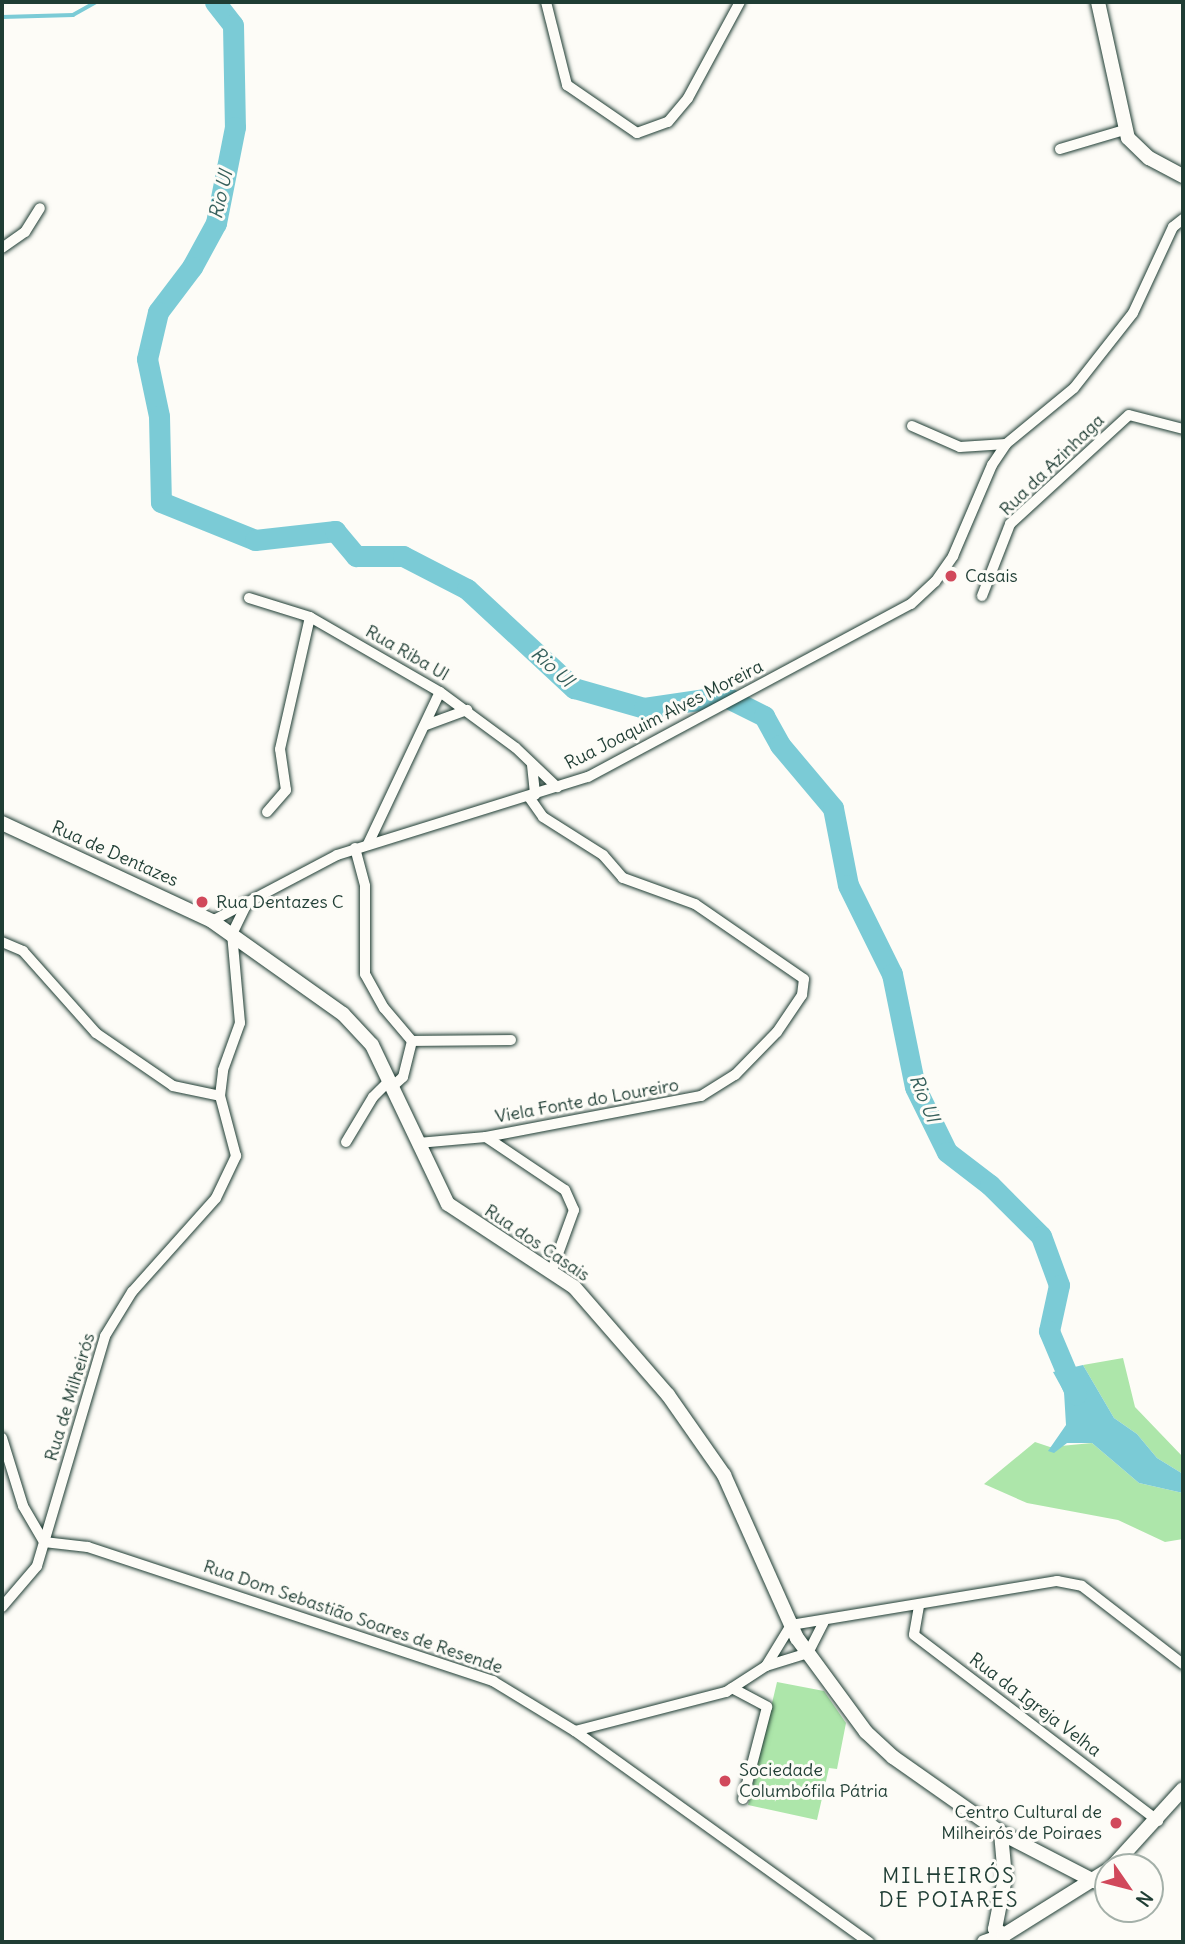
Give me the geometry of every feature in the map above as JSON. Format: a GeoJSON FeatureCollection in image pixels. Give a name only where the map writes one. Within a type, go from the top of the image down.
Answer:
{"type":"FeatureCollection","features":[{"type":"Feature","properties":{"kind":"street"},"geometry":{"type":"LineString","coordinates":[[547,2],[567,85],[637,133],[668,122],[706,69],[740,2]]}},
{"type":"Feature","properties":{"kind":"street"},"geometry":{"type":"LineString","coordinates":[[1098,2],[1124,130],[1149,158],[1183,176]]}},
{"type":"Feature","properties":{"kind":"street"},"geometry":{"type":"LineString","coordinates":[[1060,149],[1124,130]]}},
{"type":"Feature","properties":{"kind":"street"},"geometry":{"type":"LineString","coordinates":[[2,248],[25,232],[40,208]]}},
{"type":"Feature","properties":{"kind":"street","name":"Rua Joaquim Alves Moreira"},"geometry":{"type":"LineString","coordinates":[[212,921],[355,848],[588,777],[755,690],[911,604],[935,582],[1006,444],[1074,388],[1133,313],[1173,227],[1183,219]]}},
{"type":"Feature","properties":{"kind":"street","name":"Rua da Azinhaga"},"geometry":{"type":"LineString","coordinates":[[982,596],[1010,524],[1129,415],[1183,429]]}},
{"type":"Feature","properties":{"kind":"street"},"geometry":{"type":"LineString","coordinates":[[912,426],[960,447],[1006,444]]}},
{"type":"Feature","properties":{"kind":"street","name":"Rua Riba Ul"},"geometry":{"type":"LineString","coordinates":[[249,598],[310,617],[440,692],[467,710],[557,788]]}},
{"type":"Feature","properties":{"kind":"street"},"geometry":{"type":"LineString","coordinates":[[267,812],[286,790],[280,749],[310,617]]}},
{"type":"Feature","properties":{"kind":"street"},"geometry":{"type":"LineString","coordinates":[[368,844],[440,692]]}},
{"type":"Feature","properties":{"kind":"street"},"geometry":{"type":"LineString","coordinates":[[426,724],[467,710]]}},
{"type":"Feature","properties":{"kind":"street"},"geometry":{"type":"LineString","coordinates":[[532,765],[532,796]]}},
{"type":"Feature","properties":{"kind":"street","name":"Viela Fonte do Loureiro"},"geometry":{"type":"LineString","coordinates":[[486,1137],[701,1096],[735,1075],[776,1032],[802,995],[804,979],[695,904],[623,878],[603,855],[542,817],[532,796]]}},
{"type":"Feature","properties":{"kind":"street","name":"Rua de Dentazes"},"geometry":{"type":"LineString","coordinates":[[2,823],[212,921]]}},
{"type":"Feature","properties":{"kind":"street"},"geometry":{"type":"LineString","coordinates":[[355,848],[365,886],[365,974],[384,1008],[412,1041]]}},
{"type":"Feature","properties":{"kind":"street"},"geometry":{"type":"LineString","coordinates":[[232,934],[247,903]]}},
{"type":"Feature","properties":{"kind":"street","name":"Rua dos Casais"},"geometry":{"type":"LineString","coordinates":[[212,921],[343,1014],[372,1045],[448,1205],[574,1287],[668,1395],[724,1475],[794,1632],[875,1741],[1001,1833],[1094,1881]]}},
{"type":"Feature","properties":{"kind":"street","name":"Rua de Milheirós"},"geometry":{"type":"LineString","coordinates":[[2,1607],[37,1566],[105,1336],[132,1292],[216,1198],[236,1156],[220,1096],[223,1070],[240,1023],[232,934]]}},
{"type":"Feature","properties":{"kind":"street"},"geometry":{"type":"LineString","coordinates":[[2,942],[23,951],[96,1033],[173,1086],[220,1096]]}},
{"type":"Feature","properties":{"kind":"street"},"geometry":{"type":"LineString","coordinates":[[412,1041],[511,1040]]}},
{"type":"Feature","properties":{"kind":"street"},"geometry":{"type":"LineString","coordinates":[[346,1142],[373,1097],[403,1077],[412,1041]]}},
{"type":"Feature","properties":{"kind":"street"},"geometry":{"type":"LineString","coordinates":[[418,1143],[486,1137],[565,1190],[574,1210],[551,1273]]}},
{"type":"Feature","properties":{"kind":"street"},"geometry":{"type":"LineString","coordinates":[[2,1437],[23,1506],[44,1542]]}},
{"type":"Feature","properties":{"kind":"street","name":"Rua Dom Sebastião Soares de Resende"},"geometry":{"type":"LineString","coordinates":[[44,1542],[88,1547],[493,1681],[575,1731],[869,1942]]}},
{"type":"Feature","properties":{"kind":"street"},"geometry":{"type":"LineString","coordinates":[[766,1666],[794,1632],[823,1623],[1057,1581],[1082,1586],[1183,1664]]}},
{"type":"Feature","properties":{"kind":"street","name":"Rua da Igreja Velha"},"geometry":{"type":"LineString","coordinates":[[919,1606],[914,1635],[1158,1821]]}},
{"type":"Feature","properties":{"kind":"street"},"geometry":{"type":"LineString","coordinates":[[575,1731],[732,1688],[766,1666],[808,1653],[823,1623]]}},
{"type":"Feature","properties":{"kind":"street"},"geometry":{"type":"LineString","coordinates":[[732,1688],[767,1707],[743,1799]]}},
{"type":"Feature","properties":{"kind":"street"},"geometry":{"type":"LineString","coordinates":[[1126,1853],[1158,1821],[1183,1789]]}},
{"type":"Feature","properties":{"kind":"street"},"geometry":{"type":"LineString","coordinates":[[1001,1833],[1005,1939]]}},
{"type":"Feature","properties":{"kind":"street"},"geometry":{"type":"LineString","coordinates":[[984,1942],[1005,1939],[1094,1881]]}},
{"type":"Feature","properties":{"kind":"green space"},"geometry":{"type":"Polygon","coordinates":[[[1123,1358],[1135,1407],[1183,1457],[1183,1474],[1157,1458],[1137,1434],[1114,1418],[1083,1365],[1123,1358]]]}},
{"type":"Feature","properties":{"kind":"green space"},"geometry":{"type":"Polygon","coordinates":[[[1035,1442],[1050,1447],[1092,1443],[1139,1483],[1183,1493],[1183,1539],[1165,1542],[1118,1520],[1027,1503],[984,1484],[1035,1442]]]}},
{"type":"Feature","properties":{"kind":"green space"},"geometry":{"type":"Polygon","coordinates":[[[777,1682],[824,1691],[846,1723],[837,1769],[829,1768],[817,1820],[748,1805],[777,1682]]]}},
{"type":"Feature","properties":{"kind":"water"},"geometry":{"type":"Polygon","coordinates":[[[1083,1365],[1114,1418],[1137,1434],[1157,1458],[1183,1474],[1183,1493],[1139,1483],[1092,1443],[1067,1443],[1054,1453],[1048,1451],[1066,1425],[1064,1392],[1053,1372],[1083,1365]]]}},
{"type":"Feature","properties":{"kind":"waterway"},"geometry":{"type":"LineString","coordinates":[[2,17],[73,15],[96,2]]}},
{"type":"Feature","properties":{"kind":"waterway","name":"Rio Ul"},"geometry":{"type":"LineString","coordinates":[[215,2],[233,25],[235,127],[216,223],[192,267],[158,312],[147,359],[159,416],[161,502],[255,540],[335,531],[356,556],[403,556],[467,589],[574,688],[644,708],[724,696],[764,716],[780,745],[833,808],[848,885],[892,974],[915,1087],[947,1152],[990,1185],[1041,1236],[1059,1285],[1049,1331],[1076,1395]]}},
{"type":"Feature","properties":{"kind":"place","name":"Casais"},"geometry":{"type":"Point","coordinates":[951,576]}},
{"type":"Feature","properties":{"kind":"place","name":"Rua Dentazes C"},"geometry":{"type":"Point","coordinates":[202,902]}},
{"type":"Feature","properties":{"kind":"place","name":"Sociedade Columbófila Pátria"},"geometry":{"type":"Point","coordinates":[725,1781]}},
{"type":"Feature","properties":{"kind":"place","name":"Centro Cultural de Milheirós de Poiraes"},"geometry":{"type":"Point","coordinates":[1116,1823]}},
{"type":"Feature","properties":{"kind":"district","name":"MILHEIRÓS DE POIARES"},"geometry":{"type":"Point","coordinates":[949,1888]}}]}
